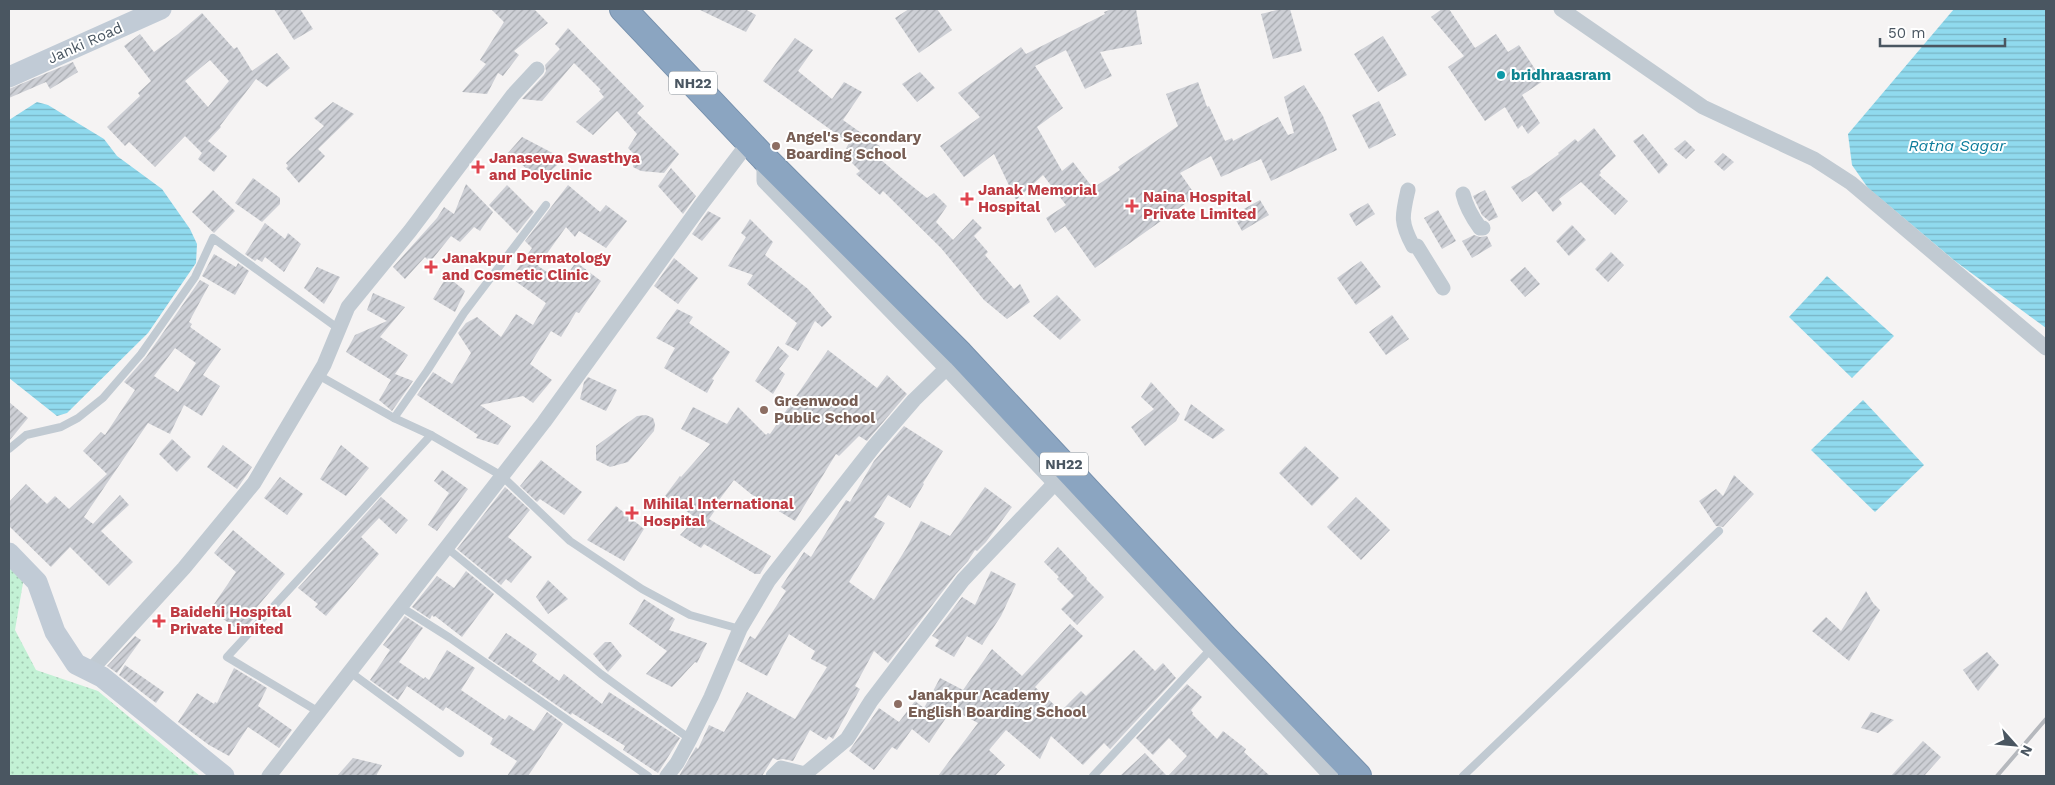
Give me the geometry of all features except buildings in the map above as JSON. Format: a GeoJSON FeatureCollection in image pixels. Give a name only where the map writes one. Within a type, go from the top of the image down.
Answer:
{"type":"FeatureCollection","features":[{"type":"Feature","properties":{"kind":"highway","name":"NH22"},"geometry":{"type":"LineString","coordinates":[[623,9],[953,361],[1218,630],[1358,776]]}},
{"type":"Feature","properties":{"kind":"street","name":"Janki Road"},"geometry":{"type":"LineString","coordinates":[[9,77],[161,9]]}},
{"type":"Feature","properties":{"kind":"street"},"geometry":{"type":"LineString","coordinates":[[1561,9],[1703,107],[1814,159],[1851,183],[2046,348]]}},
{"type":"Feature","properties":{"kind":"street"},"geometry":{"type":"LineString","coordinates":[[90,671],[184,568],[254,483],[324,365],[348,307],[410,232],[513,95],[537,69]]}},
{"type":"Feature","properties":{"kind":"street"},"geometry":{"type":"LineString","coordinates":[[269,776],[544,422],[685,230],[701,205],[756,150]]}},
{"type":"Feature","properties":{"kind":"street"},"geometry":{"type":"LineString","coordinates":[[1408,190],[1402,215],[1405,232],[1413,246],[1417,246],[1444,288]]}},
{"type":"Feature","properties":{"kind":"street"},"geometry":{"type":"LineString","coordinates":[[1463,194],[1474,220],[1480,228],[1483,228]]}},
{"type":"Feature","properties":{"kind":"street"},"geometry":{"type":"LineString","coordinates":[[667,776],[677,763],[711,698],[740,630],[769,580],[914,400],[953,361]]}},
{"type":"Feature","properties":{"kind":"street","name":"NH22"},"geometry":{"type":"LineString","coordinates":[[953,361],[1055,483],[1210,650],[1331,776]]}},
{"type":"Feature","properties":{"kind":"street"},"geometry":{"type":"LineString","coordinates":[[772,776],[780,768],[805,774],[848,739],[871,701],[963,580],[1055,483]]}},
{"type":"Feature","properties":{"kind":"street"},"geometry":{"type":"LineString","coordinates":[[9,553],[37,582],[55,632],[76,664],[102,677],[224,776]]}},
{"type":"Feature","properties":{"kind":"lane"},"geometry":{"type":"LineString","coordinates":[[394,418],[464,313],[546,205]]}},
{"type":"Feature","properties":{"kind":"lane"},"geometry":{"type":"LineString","coordinates":[[9,449],[26,435],[60,427],[78,418],[103,398],[141,354],[195,277],[213,238],[339,330]]}},
{"type":"Feature","properties":{"kind":"lane"},"geometry":{"type":"LineString","coordinates":[[318,376],[394,418],[431,435],[502,476],[570,541],[642,589],[690,615],[740,630]]}},
{"type":"Feature","properties":{"kind":"lane"},"geometry":{"type":"LineString","coordinates":[[319,712],[227,657],[431,435]]}},
{"type":"Feature","properties":{"kind":"lane"},"geometry":{"type":"LineString","coordinates":[[1463,776],[1719,531]]}},
{"type":"Feature","properties":{"kind":"lane"},"geometry":{"type":"LineString","coordinates":[[447,548],[601,674],[690,738]]}},
{"type":"Feature","properties":{"kind":"lane"},"geometry":{"type":"LineString","coordinates":[[401,607],[450,638],[648,776]]}},
{"type":"Feature","properties":{"kind":"lane"},"geometry":{"type":"LineString","coordinates":[[1093,776],[1210,650]]}},
{"type":"Feature","properties":{"kind":"lane"},"geometry":{"type":"LineString","coordinates":[[350,672],[460,753]]}},
{"type":"Feature","properties":{"kind":"green space"},"geometry":{"type":"Polygon","coordinates":[[[9,564],[24,577],[15,630],[36,670],[98,691],[200,776],[9,776],[9,564]]]}},
{"type":"Feature","properties":{"kind":"water","name":"Ratna Sagar"},"geometry":{"type":"Polygon","coordinates":[[[1954,9],[2046,9],[2046,328],[1955,261],[1868,188],[1852,165],[1848,134],[1954,9]]]}},
{"type":"Feature","properties":{"kind":"water"},"geometry":{"type":"Polygon","coordinates":[[[37,102],[48,105],[104,139],[117,156],[162,189],[190,229],[197,244],[196,263],[148,333],[67,413],[57,416],[9,378],[9,120],[37,102]]]}},
{"type":"Feature","properties":{"kind":"water"},"geometry":{"type":"Polygon","coordinates":[[[1827,276],[1894,336],[1852,378],[1789,317],[1827,276]]]}},
{"type":"Feature","properties":{"kind":"water"},"geometry":{"type":"Polygon","coordinates":[[[1863,400],[1924,465],[1875,512],[1811,450],[1863,400]]]}},
{"type":"Feature","properties":{"kind":"railway"},"geometry":{"type":"LineString","coordinates":[[1997,776],[2046,719]]}},
{"type":"Feature","properties":{"kind":"place","name":"bridhraasram"},"geometry":{"type":"Point","coordinates":[1501,75]}},
{"type":"Feature","properties":{"kind":"place","name":"Angel's Secondary Boarding School"},"geometry":{"type":"Point","coordinates":[776,146]}},
{"type":"Feature","properties":{"kind":"place","name":"Janasewa Swasthya and Polyclinic"},"geometry":{"type":"Point","coordinates":[478,167]}},
{"type":"Feature","properties":{"kind":"place","name":"Janak Memorial Hospital"},"geometry":{"type":"Point","coordinates":[967,199]}},
{"type":"Feature","properties":{"kind":"place","name":"Naina Hospital Private Limited"},"geometry":{"type":"Point","coordinates":[1132,206]}},
{"type":"Feature","properties":{"kind":"place","name":"Janakpur Dermatology and Cosmetic Clinic"},"geometry":{"type":"Point","coordinates":[431,267]}},
{"type":"Feature","properties":{"kind":"place","name":"Greenwood Public School"},"geometry":{"type":"Point","coordinates":[764,410]}},
{"type":"Feature","properties":{"kind":"place","name":"Mihilal International Hospital"},"geometry":{"type":"Point","coordinates":[632,513]}},
{"type":"Feature","properties":{"kind":"place","name":"Baidehi Hospital Private Limited"},"geometry":{"type":"Point","coordinates":[159,621]}},
{"type":"Feature","properties":{"kind":"place","name":"Janakpur Academy English Boarding School"},"geometry":{"type":"Point","coordinates":[898,704]}}]}
